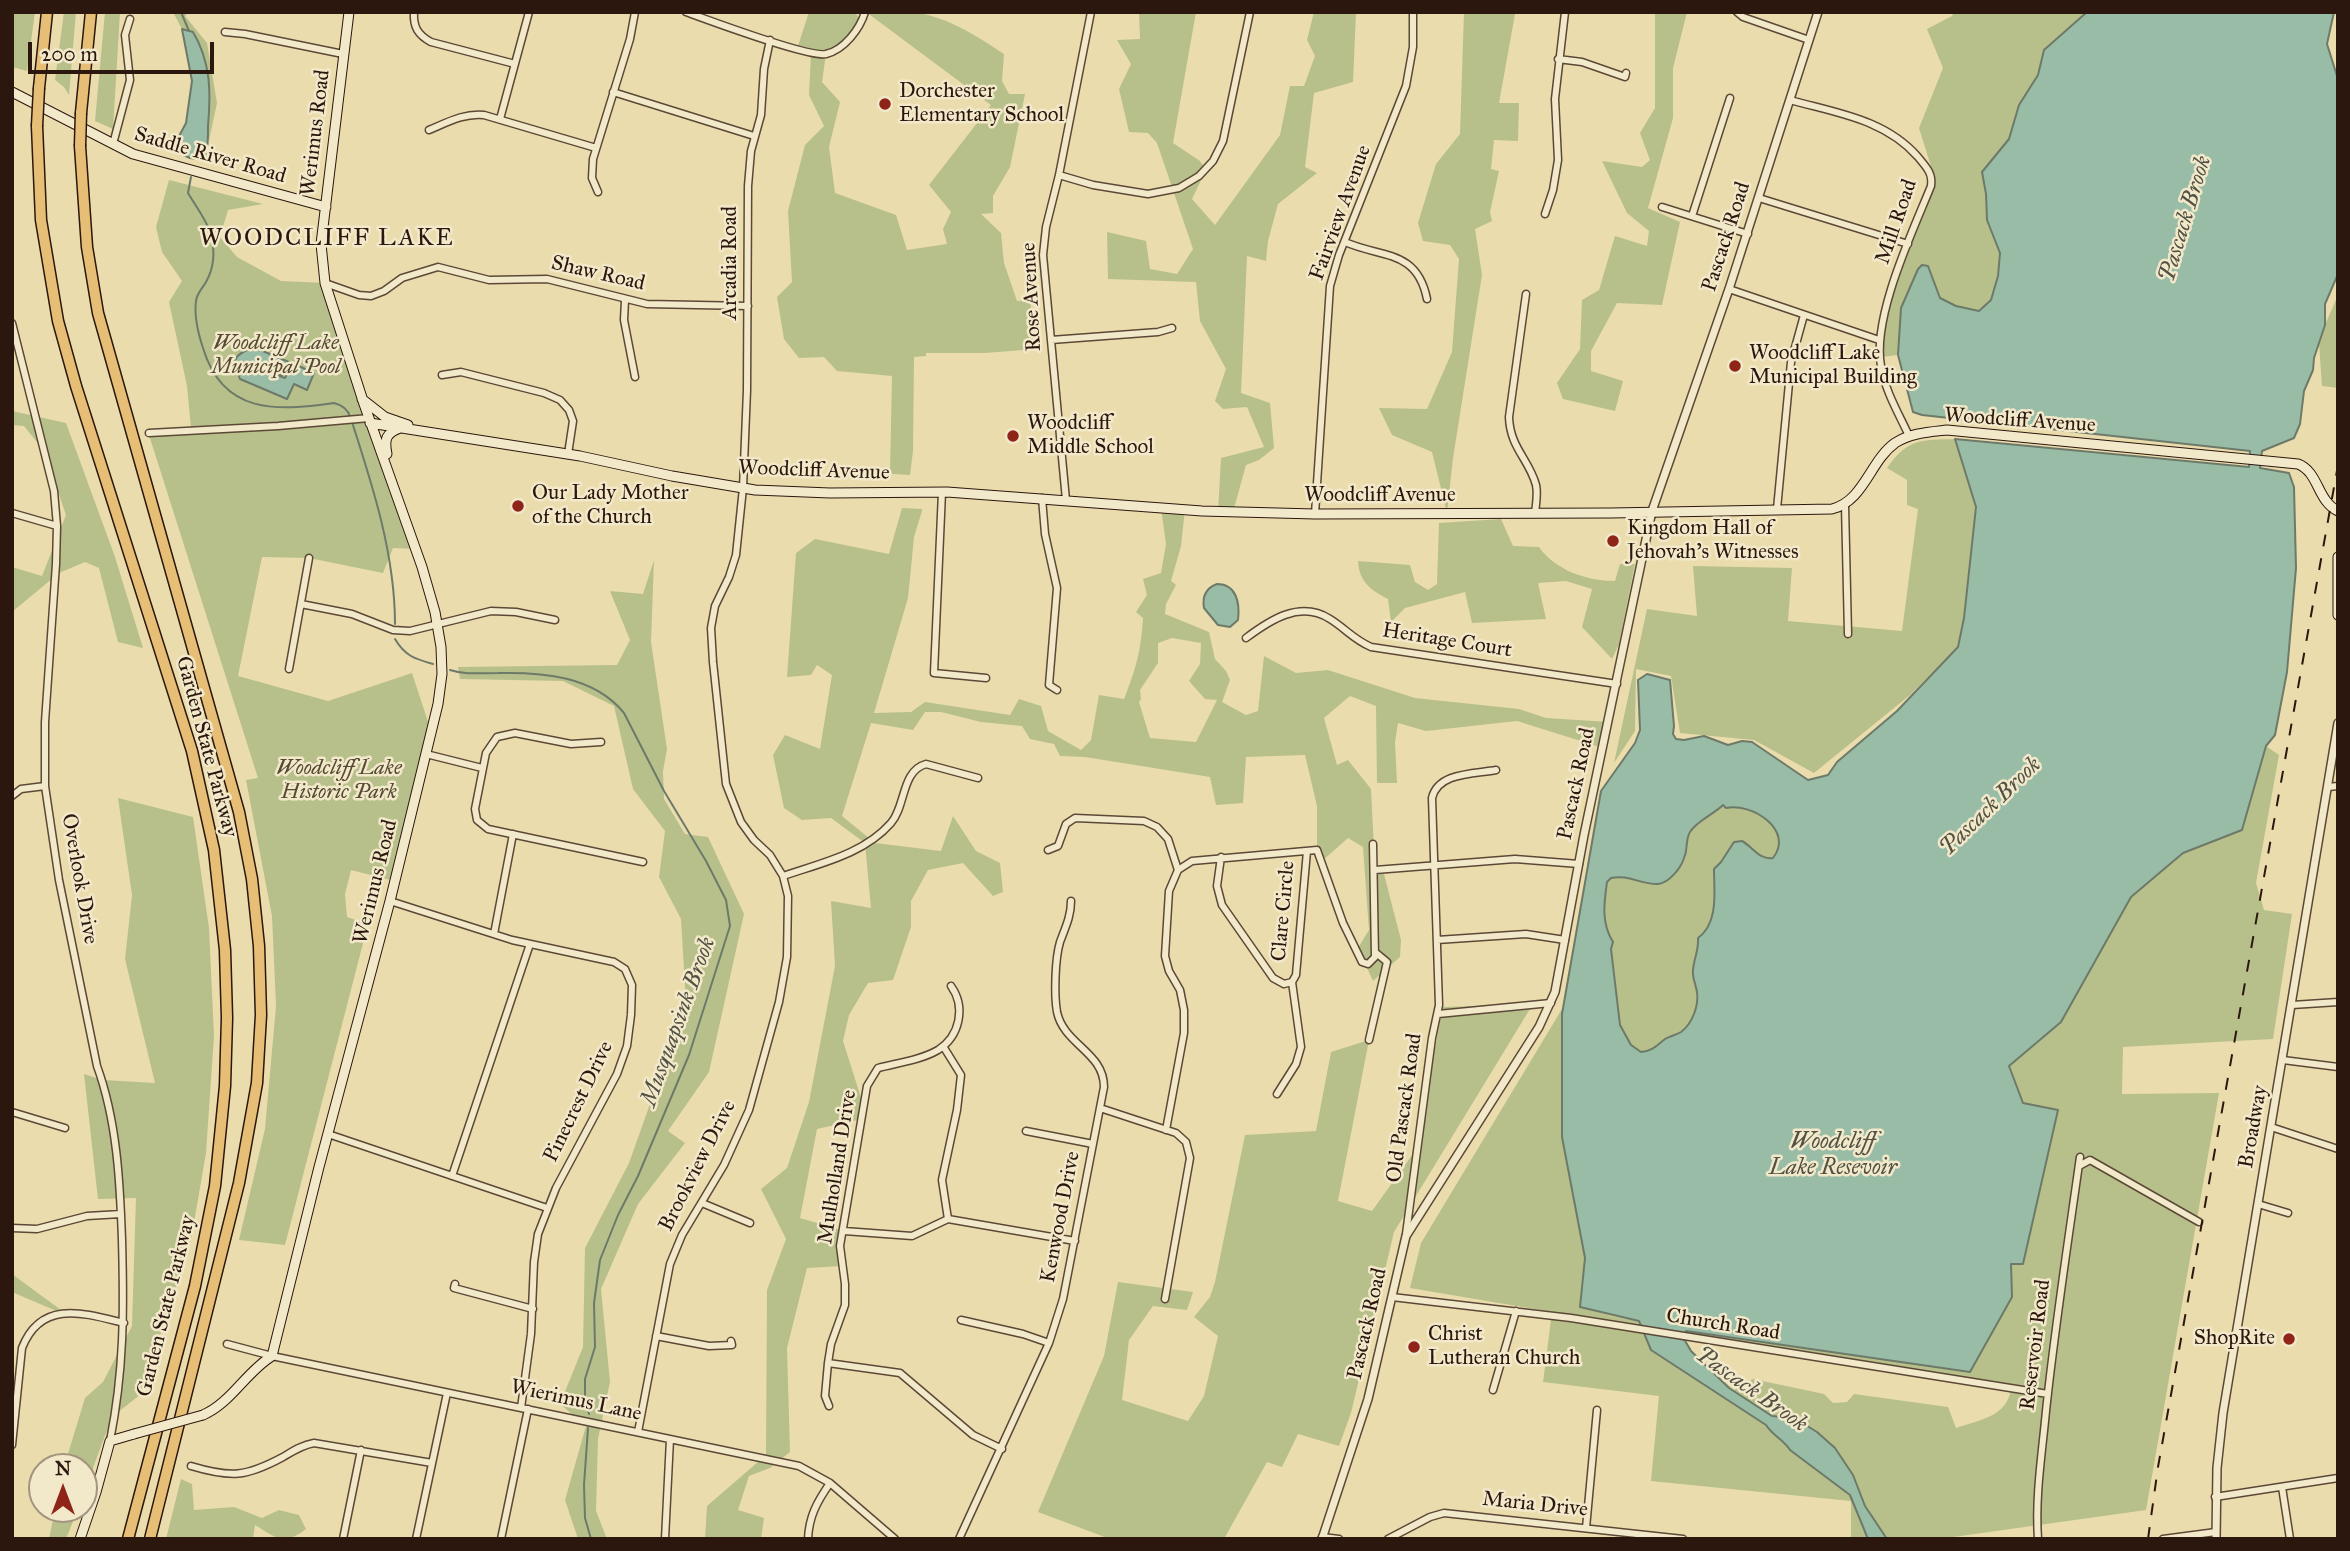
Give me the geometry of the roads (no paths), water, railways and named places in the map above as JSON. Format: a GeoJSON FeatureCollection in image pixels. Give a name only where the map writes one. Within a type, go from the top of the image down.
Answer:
{"type":"FeatureCollection","features":[{"type":"Feature","properties":{"kind":"highway","name":"Garden State Parkway"},"geometry":{"type":"LineString","coordinates":[[47,12],[37,126],[41,220],[58,321],[76,386],[192,751],[214,850],[225,950],[226,1086],[215,1186],[195,1286],[128,1539]]}},
{"type":"Feature","properties":{"kind":"highway","name":"Garden State Parkway"},"geometry":{"type":"LineString","coordinates":[[91,12],[80,146],[86,247],[98,313],[239,812],[252,879],[260,969],[259,1049],[248,1139],[150,1539]]}},
{"type":"Feature","properties":{"kind":"main road","name":"Werimus Road"},"geometry":{"type":"LineString","coordinates":[[272,1356],[390,901],[441,685],[438,624],[422,567],[369,421],[325,283],[321,244],[349,12]]}},
{"type":"Feature","properties":{"kind":"main road","name":"Saddle River Road"},"geometry":{"type":"LineString","coordinates":[[12,92],[113,145],[165,164],[326,206]]}},
{"type":"Feature","properties":{"kind":"main road"},"geometry":{"type":"LineString","coordinates":[[362,399],[385,417],[403,422],[415,430]]}},
{"type":"Feature","properties":{"kind":"main road","name":"Woodcliff Avenue"},"geometry":{"type":"LineString","coordinates":[[369,421],[568,454],[743,488],[804,493],[942,492],[1202,511],[1315,514],[1821,510],[1845,505],[1886,450],[1909,436],[1947,430],[2249,458],[2303,466],[2326,502],[2338,510]]}},
{"type":"Feature","properties":{"kind":"main road"},"geometry":{"type":"LineString","coordinates":[[391,476],[385,439],[388,434],[400,428]]}},
{"type":"Feature","properties":{"kind":"main road"},"geometry":{"type":"LineString","coordinates":[[2338,557],[2338,615]]}},
{"type":"Feature","properties":{"kind":"main road"},"geometry":{"type":"LineString","coordinates":[[80,1539],[110,1441],[203,1415],[224,1401],[257,1367],[272,1356]]}},
{"type":"Feature","properties":{"kind":"street"},"geometry":{"type":"LineString","coordinates":[[414,12],[416,29],[424,38],[515,64]]}},
{"type":"Feature","properties":{"kind":"street"},"geometry":{"type":"LineString","coordinates":[[500,118],[529,12]]}},
{"type":"Feature","properties":{"kind":"street"},"geometry":{"type":"LineString","coordinates":[[598,192],[591,170],[630,39],[635,12]]}},
{"type":"Feature","properties":{"kind":"street"},"geometry":{"type":"LineString","coordinates":[[686,12],[823,55],[832,52],[849,38],[862,23],[865,12]]}},
{"type":"Feature","properties":{"kind":"street","name":"Rose Avenue"},"geometry":{"type":"LineString","coordinates":[[1066,500],[1043,256],[1046,227],[1091,12]]}},
{"type":"Feature","properties":{"kind":"street"},"geometry":{"type":"LineString","coordinates":[[1059,175],[1093,185],[1148,194],[1179,188],[1199,176],[1213,161],[1223,141],[1250,12]]}},
{"type":"Feature","properties":{"kind":"street","name":"Fairview Avenue"},"geometry":{"type":"LineString","coordinates":[[1315,514],[1328,303],[1335,269],[1406,86],[1413,47],[1413,12]]}},
{"type":"Feature","properties":{"kind":"street"},"geometry":{"type":"LineString","coordinates":[[1545,214],[1553,190],[1558,160],[1555,99],[1565,12]]}},
{"type":"Feature","properties":{"kind":"street"},"geometry":{"type":"LineString","coordinates":[[1737,12],[1743,17],[1809,40]]}},
{"type":"Feature","properties":{"kind":"street","name":"Pascack Road"},"geometry":{"type":"LineString","coordinates":[[1322,1538],[1366,1408],[1406,1236],[1539,1027],[1551,1003],[1652,511],[1748,234],[1818,12]]}},
{"type":"Feature","properties":{"kind":"street"},"geometry":{"type":"LineString","coordinates":[[113,145],[130,80],[125,34],[130,19]]}},
{"type":"Feature","properties":{"kind":"street"},"geometry":{"type":"LineString","coordinates":[[226,32],[343,54]]}},
{"type":"Feature","properties":{"kind":"street","name":"Arcadia Road"},"geometry":{"type":"LineString","coordinates":[[770,40],[765,61],[761,115],[754,135],[748,186],[743,488],[736,555],[712,618],[713,662],[729,796],[741,822],[770,855],[783,876]]}},
{"type":"Feature","properties":{"kind":"street"},"geometry":{"type":"LineString","coordinates":[[1558,59],[1582,62],[1625,77],[1626,74]]}},
{"type":"Feature","properties":{"kind":"street"},"geometry":{"type":"LineString","coordinates":[[613,92],[754,135]]}},
{"type":"Feature","properties":{"kind":"street"},"geometry":{"type":"LineString","coordinates":[[1692,216],[1730,98]]}},
{"type":"Feature","properties":{"kind":"street","name":"Mill Road"},"geometry":{"type":"LineString","coordinates":[[1790,100],[1876,125],[1900,139],[1928,170],[1931,186],[1884,312],[1879,340],[1885,380],[1909,436]]}},
{"type":"Feature","properties":{"kind":"street"},"geometry":{"type":"LineString","coordinates":[[429,130],[471,114],[500,118],[596,148]]}},
{"type":"Feature","properties":{"kind":"street"},"geometry":{"type":"LineString","coordinates":[[1759,198],[1908,244]]}},
{"type":"Feature","properties":{"kind":"street"},"geometry":{"type":"LineString","coordinates":[[1661,207],[1748,234]]}},
{"type":"Feature","properties":{"kind":"street"},"geometry":{"type":"LineString","coordinates":[[1345,242],[1394,256],[1409,264],[1420,277],[1427,299]]}},
{"type":"Feature","properties":{"kind":"street","name":"Shaw Road"},"geometry":{"type":"LineString","coordinates":[[325,283],[359,295],[371,296],[384,291],[402,278],[439,267],[489,280],[532,277],[554,280],[625,300],[664,305],[748,306]]}},
{"type":"Feature","properties":{"kind":"street"},"geometry":{"type":"LineString","coordinates":[[1729,289],[1879,340]]}},
{"type":"Feature","properties":{"kind":"street"},"geometry":{"type":"LineString","coordinates":[[1526,294],[1508,417],[1509,432],[1535,482],[1535,513]]}},
{"type":"Feature","properties":{"kind":"street"},"geometry":{"type":"LineString","coordinates":[[625,300],[624,320],[635,377]]}},
{"type":"Feature","properties":{"kind":"street"},"geometry":{"type":"LineString","coordinates":[[1777,509],[1791,362],[1804,315]]}},
{"type":"Feature","properties":{"kind":"street","name":"Overlook Drive"},"geometry":{"type":"LineString","coordinates":[[12,323],[54,491],[57,526],[45,722],[45,786],[59,880],[97,1066],[111,1118],[121,1214],[124,1323],[120,1381],[110,1441]]}},
{"type":"Feature","properties":{"kind":"street"},"geometry":{"type":"LineString","coordinates":[[1051,340],[1158,332],[1172,328]]}},
{"type":"Feature","properties":{"kind":"street"},"geometry":{"type":"LineString","coordinates":[[12,364],[22,366]]}},
{"type":"Feature","properties":{"kind":"street"},"geometry":{"type":"LineString","coordinates":[[442,375],[461,372],[544,393],[560,400],[569,410],[573,421],[568,454]]}},
{"type":"Feature","properties":{"kind":"street"},"geometry":{"type":"LineString","coordinates":[[149,433],[356,419],[369,421]]}},
{"type":"Feature","properties":{"kind":"street"},"geometry":{"type":"LineString","coordinates":[[942,492],[934,673],[986,678]]}},
{"type":"Feature","properties":{"kind":"street"},"geometry":{"type":"LineString","coordinates":[[1042,498],[1045,534],[1057,589],[1049,685],[1057,690]]}},
{"type":"Feature","properties":{"kind":"street"},"geometry":{"type":"LineString","coordinates":[[1845,505],[1848,635]]}},
{"type":"Feature","properties":{"kind":"street"},"geometry":{"type":"LineString","coordinates":[[12,513],[57,526]]}},
{"type":"Feature","properties":{"kind":"street"},"geometry":{"type":"LineString","coordinates":[[289,668],[309,558]]}},
{"type":"Feature","properties":{"kind":"street"},"geometry":{"type":"LineString","coordinates":[[301,604],[359,617],[393,630],[410,631],[491,611],[516,612],[555,620]]}},
{"type":"Feature","properties":{"kind":"street","name":"Heritage Court"},"geometry":{"type":"LineString","coordinates":[[1246,638],[1281,615],[1309,612],[1332,620],[1350,636],[1371,647],[1617,684]]}},
{"type":"Feature","properties":{"kind":"street","name":"Broadway"},"geometry":{"type":"LineString","coordinates":[[2216,1535],[2215,1497],[2223,1413],[2338,723]]}},
{"type":"Feature","properties":{"kind":"street"},"geometry":{"type":"LineString","coordinates":[[601,742],[571,744],[508,733],[492,741],[482,768],[475,809],[477,820],[488,829],[643,862]]}},
{"type":"Feature","properties":{"kind":"street"},"geometry":{"type":"LineString","coordinates":[[426,754],[482,768]]}},
{"type":"Feature","properties":{"kind":"street"},"geometry":{"type":"LineString","coordinates":[[783,876],[855,851],[874,839],[895,818],[908,781],[920,766],[926,764],[978,778]]}},
{"type":"Feature","properties":{"kind":"street"},"geometry":{"type":"LineString","coordinates":[[1438,1014],[1432,798],[1436,786],[1446,779],[1496,770]]}},
{"type":"Feature","properties":{"kind":"street"},"geometry":{"type":"LineString","coordinates":[[12,796],[21,789],[45,786]]}},
{"type":"Feature","properties":{"kind":"street"},"geometry":{"type":"LineString","coordinates":[[2328,787],[2338,786]]}},
{"type":"Feature","properties":{"kind":"street"},"geometry":{"type":"LineString","coordinates":[[1048,850],[1058,846],[1066,824],[1075,818],[1136,819],[1150,823],[1163,832],[1172,847],[1178,870]]}},
{"type":"Feature","properties":{"kind":"street"},"geometry":{"type":"LineString","coordinates":[[494,934],[513,834]]}},
{"type":"Feature","properties":{"kind":"street"},"geometry":{"type":"LineString","coordinates":[[1166,1130],[1184,1033],[1183,1000],[1177,982],[1166,964],[1165,956],[1169,891],[1178,870],[1192,860],[1317,850],[1343,923],[1362,962],[1368,964],[1372,963],[1376,952],[1373,844]]}},
{"type":"Feature","properties":{"kind":"street","name":"Clare Circle"},"geometry":{"type":"LineString","coordinates":[[1221,858],[1217,886],[1222,905],[1276,982],[1284,984],[1292,982],[1296,975],[1307,851]]}},
{"type":"Feature","properties":{"kind":"street"},"geometry":{"type":"LineString","coordinates":[[1374,870],[1515,859],[1579,864]]}},
{"type":"Feature","properties":{"kind":"street","name":"Brookview Drive"},"geometry":{"type":"LineString","coordinates":[[638,1432],[670,1264],[676,1248],[733,1147],[749,1110],[779,1003],[789,920],[789,896],[783,876]]}},
{"type":"Feature","properties":{"kind":"street","name":"Pinecrest Drive"},"geometry":{"type":"LineString","coordinates":[[390,901],[530,944],[614,962],[625,968],[632,985],[630,1031],[623,1060],[566,1167],[547,1208],[535,1248],[533,1308],[524,1408],[501,1539]]}},
{"type":"Feature","properties":{"kind":"street","name":"Kenwood Drive"},"geometry":{"type":"LineString","coordinates":[[959,1539],[1002,1449],[1060,1313],[1104,1087],[1100,1065],[1069,1036],[1057,1011],[1058,953],[1070,918],[1071,901]]}},
{"type":"Feature","properties":{"kind":"street"},"geometry":{"type":"LineString","coordinates":[[1437,940],[1526,934],[1565,940]]}},
{"type":"Feature","properties":{"kind":"street"},"geometry":{"type":"LineString","coordinates":[[452,1176],[530,944]]}},
{"type":"Feature","properties":{"kind":"street"},"geometry":{"type":"LineString","coordinates":[[1369,1041],[1387,962],[1376,952]]}},
{"type":"Feature","properties":{"kind":"street"},"geometry":{"type":"LineString","coordinates":[[1277,1094],[1296,1064],[1301,1047],[1292,982]]}},
{"type":"Feature","properties":{"kind":"street"},"geometry":{"type":"LineString","coordinates":[[948,1219],[943,1180],[961,1075],[943,1046],[956,1030],[960,1018],[956,994],[951,986]]}},
{"type":"Feature","properties":{"kind":"street"},"geometry":{"type":"LineString","coordinates":[[2292,1005],[2338,1002]]}},
{"type":"Feature","properties":{"kind":"street","name":"Old Pascack Road"},"geometry":{"type":"LineString","coordinates":[[1406,1236],[1432,1038],[1438,1014],[1551,1003]]}},
{"type":"Feature","properties":{"kind":"street","name":"Mulholland Drive"},"geometry":{"type":"LineString","coordinates":[[829,1406],[825,1396],[831,1344],[845,1305],[840,1246],[867,1086],[878,1068],[935,1052],[943,1046]]}},
{"type":"Feature","properties":{"kind":"street"},"geometry":{"type":"LineString","coordinates":[[2283,1060],[2338,1067]]}},
{"type":"Feature","properties":{"kind":"street"},"geometry":{"type":"LineString","coordinates":[[1100,1108],[1176,1133],[1186,1142],[1190,1158],[1164,1299]]}},
{"type":"Feature","properties":{"kind":"street"},"geometry":{"type":"LineString","coordinates":[[12,1112],[65,1128]]}},
{"type":"Feature","properties":{"kind":"street"},"geometry":{"type":"LineString","coordinates":[[2271,1127],[2338,1149]]}},
{"type":"Feature","properties":{"kind":"street"},"geometry":{"type":"LineString","coordinates":[[1026,1131],[1093,1144]]}},
{"type":"Feature","properties":{"kind":"street"},"geometry":{"type":"LineString","coordinates":[[328,1134],[547,1208]]}},
{"type":"Feature","properties":{"kind":"street","name":"Reservoir Road"},"geometry":{"type":"LineString","coordinates":[[2038,1539],[2038,1491],[2058,1302],[2080,1157]]}},
{"type":"Feature","properties":{"kind":"street"},"geometry":{"type":"LineString","coordinates":[[2078,1167],[2090,1160],[2199,1222]]}},
{"type":"Feature","properties":{"kind":"street"},"geometry":{"type":"LineString","coordinates":[[702,1203],[750,1223]]}},
{"type":"Feature","properties":{"kind":"street"},"geometry":{"type":"LineString","coordinates":[[2258,1204],[2288,1213]]}},
{"type":"Feature","properties":{"kind":"street"},"geometry":{"type":"LineString","coordinates":[[12,1228],[37,1229],[87,1216],[121,1214]]}},
{"type":"Feature","properties":{"kind":"street"},"geometry":{"type":"LineString","coordinates":[[844,1231],[912,1236],[948,1219],[1075,1241]]}},
{"type":"Feature","properties":{"kind":"street"},"geometry":{"type":"LineString","coordinates":[[455,1284],[454,1288],[533,1308]]}},
{"type":"Feature","properties":{"kind":"street","name":"Church Road"},"geometry":{"type":"LineString","coordinates":[[1392,1297],[1641,1329],[2048,1394]]}},
{"type":"Feature","properties":{"kind":"street"},"geometry":{"type":"LineString","coordinates":[[1493,1390],[1516,1311]]}},
{"type":"Feature","properties":{"kind":"street"},"geometry":{"type":"LineString","coordinates":[[12,1446],[22,1348],[36,1325],[50,1316],[65,1313],[91,1315],[124,1323]]}},
{"type":"Feature","properties":{"kind":"street"},"geometry":{"type":"LineString","coordinates":[[961,1320],[1016,1332],[1049,1343]]}},
{"type":"Feature","properties":{"kind":"street"},"geometry":{"type":"LineString","coordinates":[[656,1336],[709,1346],[732,1345],[731,1341]]}},
{"type":"Feature","properties":{"kind":"street","name":"Wierimus Lane"},"geometry":{"type":"LineString","coordinates":[[227,1344],[272,1356],[799,1466],[830,1483],[895,1539]]}},
{"type":"Feature","properties":{"kind":"street"},"geometry":{"type":"LineString","coordinates":[[828,1363],[900,1373],[973,1434],[1002,1449]]}},
{"type":"Feature","properties":{"kind":"street"},"geometry":{"type":"LineString","coordinates":[[416,1539],[447,1392]]}},
{"type":"Feature","properties":{"kind":"street"},"geometry":{"type":"LineString","coordinates":[[1586,1528],[1597,1410]]}},
{"type":"Feature","properties":{"kind":"street"},"geometry":{"type":"LineString","coordinates":[[665,1539],[670,1439]]}},
{"type":"Feature","properties":{"kind":"street"},"geometry":{"type":"LineString","coordinates":[[191,1466],[221,1474],[240,1475],[260,1469],[304,1445],[323,1443],[432,1463]]}},
{"type":"Feature","properties":{"kind":"street"},"geometry":{"type":"LineString","coordinates":[[343,1539],[361,1450]]}},
{"type":"Feature","properties":{"kind":"street"},"geometry":{"type":"LineString","coordinates":[[2215,1497],[2338,1478]]}},
{"type":"Feature","properties":{"kind":"street"},"geometry":{"type":"LineString","coordinates":[[808,1539],[810,1517],[830,1483]]}},
{"type":"Feature","properties":{"kind":"street"},"geometry":{"type":"LineString","coordinates":[[2282,1487],[2290,1539]]}},
{"type":"Feature","properties":{"kind":"street","name":"Maria Drive"},"geometry":{"type":"LineString","coordinates":[[1388,1539],[1430,1517],[1444,1513],[1683,1539]]}},
{"type":"Feature","properties":{"kind":"street"},"geometry":{"type":"LineString","coordinates":[[2164,1539],[2216,1535]]}},
{"type":"Feature","properties":{"kind":"street"},"geometry":{"type":"LineString","coordinates":[[1322,1538],[1339,1539]]}},
{"type":"Feature","properties":{"kind":"water","name":"Woodcliff Lake Resevoir"},"geometry":{"type":"Polygon","coordinates":[[[2087,12],[2334,12],[2327,44],[2338,79],[2338,274],[2325,304],[2325,325],[2314,358],[2313,370],[2304,391],[2300,424],[2294,438],[2262,451],[2260,468],[2289,473],[2294,487],[2296,568],[2287,672],[2275,735],[2266,746],[2242,830],[2183,853],[2131,897],[2061,1022],[2009,1066],[2023,1103],[2058,1110],[2023,1264],[2011,1264],[2012,1297],[1970,1372],[1686,1331],[1684,1339],[1691,1351],[1729,1388],[1772,1416],[1782,1417],[1796,1425],[1804,1424],[1835,1448],[1853,1475],[1865,1506],[1887,1539],[1868,1539],[1850,1495],[1790,1450],[1766,1425],[1651,1350],[1639,1321],[1580,1307],[1585,1258],[1562,1137],[1562,1014],[1601,791],[1635,743],[1640,730],[1638,680],[1647,674],[1670,680],[1673,734],[1676,739],[1704,736],[1728,745],[1742,741],[1752,742],[1808,780],[1828,775],[1837,762],[1897,711],[1958,647],[1964,618],[1976,507],[1955,439],[2249,467],[2250,451],[1913,412],[1898,355],[1901,308],[1922,265],[1928,266],[1940,298],[1956,306],[1979,311],[1991,300],[1998,276],[2000,253],[1987,220],[1982,172],[2009,139],[2019,105],[2038,75],[2044,50],[2087,12]],[[1723,805],[1693,828],[1688,835],[1682,862],[1666,881],[1652,884],[1617,877],[1607,882],[1605,920],[1613,942],[1611,949],[1620,1025],[1631,1045],[1641,1052],[1652,1049],[1681,1032],[1694,1014],[1697,997],[1694,966],[1698,938],[1705,932],[1712,915],[1714,869],[1734,842],[1742,841],[1768,858],[1773,858],[1778,848],[1778,838],[1767,820],[1747,809],[1726,808],[1723,805]]]}},
{"type":"Feature","properties":{"kind":"water"},"geometry":{"type":"Polygon","coordinates":[[[182,29],[193,32],[206,66],[209,102],[208,143],[204,160],[181,154],[177,140],[186,123],[192,81],[182,29]]]}},
{"type":"Feature","properties":{"kind":"water"},"geometry":{"type":"Polygon","coordinates":[[[253,347],[289,362],[283,375],[279,376],[285,378],[292,363],[314,373],[307,390],[294,384],[287,399],[240,379],[236,358],[253,347]]]}},
{"type":"Feature","properties":{"kind":"water"},"geometry":{"type":"Polygon","coordinates":[[[1217,584],[1229,587],[1238,602],[1238,620],[1230,627],[1218,625],[1204,608],[1206,593],[1217,584]]]}},
{"type":"Feature","properties":{"kind":"waterway","name":"Musquapsink Brook"},"geometry":{"type":"LineString","coordinates":[[181,12],[189,31]]}},
{"type":"Feature","properties":{"kind":"waterway","name":"Musquapsink Brook"},"geometry":{"type":"LineString","coordinates":[[191,177],[188,193],[207,225],[213,247],[211,271],[197,296],[196,307],[203,348],[212,370],[224,386],[238,397],[255,404],[292,407],[334,403],[344,408],[350,417]]}},
{"type":"Feature","properties":{"kind":"waterway","name":"Musquapsink Brook"},"geometry":{"type":"LineString","coordinates":[[352,422],[375,496],[387,547],[395,624]]}},
{"type":"Feature","properties":{"kind":"waterway","name":"Musquapsink Brook"},"geometry":{"type":"LineString","coordinates":[[395,639],[411,656],[433,664]]}},
{"type":"Feature","properties":{"kind":"waterway","name":"Musquapsink Brook"},"geometry":{"type":"LineString","coordinates":[[450,670],[550,675],[583,684],[612,701],[624,713],[664,791],[726,900],[730,926],[689,1055],[600,1260],[594,1303],[595,1347],[585,1379],[585,1402],[589,1414]]}},
{"type":"Feature","properties":{"kind":"waterway","name":"Musquapsink Brook"},"geometry":{"type":"LineString","coordinates":[[588,1428],[584,1485],[585,1518],[591,1539]]}},
{"type":"Feature","properties":{"kind":"railway"},"geometry":{"type":"LineString","coordinates":[[2148,1539],[2158,1467],[2338,465]]}},
{"type":"Feature","properties":{"kind":"place","name":"Dorchester Elementary School"},"geometry":{"type":"Point","coordinates":[885,104]}},
{"type":"Feature","properties":{"kind":"place","name":"Woodcliff Lake Municipal Building"},"geometry":{"type":"Point","coordinates":[1735,366]}},
{"type":"Feature","properties":{"kind":"place","name":"Woodcliff Middle School"},"geometry":{"type":"Point","coordinates":[1013,436]}},
{"type":"Feature","properties":{"kind":"place","name":"Our Lady Mother of the Church"},"geometry":{"type":"Point","coordinates":[518,506]}},
{"type":"Feature","properties":{"kind":"place","name":"Kingdom Hall of Jehovah's Witnesses"},"geometry":{"type":"Point","coordinates":[1613,541]}},
{"type":"Feature","properties":{"kind":"place","name":"ShopRite"},"geometry":{"type":"Point","coordinates":[2289,1339]}},
{"type":"Feature","properties":{"kind":"place","name":"Christ Lutheran Church"},"geometry":{"type":"Point","coordinates":[1414,1347]}},
{"type":"Feature","properties":{"kind":"district","name":"WOODCLIFF LAKE"},"geometry":{"type":"Point","coordinates":[327,239]}},
{"type":"Feature","properties":{"kind":"water label","name":"Pascack Brook"},"geometry":{"type":"Point","coordinates":[2186,219]}},
{"type":"Feature","properties":{"kind":"water label","name":"Pascack Brook"},"geometry":{"type":"Point","coordinates":[1991,807]}},
{"type":"Feature","properties":{"kind":"water label","name":"Pascack Brook"},"geometry":{"type":"Point","coordinates":[1751,1390]}},
{"type":"Feature","properties":{"kind":"park label","name":"Woodcliff Lake Municipal Pool"},"geometry":{"type":"Point","coordinates":[276,356]}},
{"type":"Feature","properties":{"kind":"park label","name":"Woodcliff Lake Historic Park"},"geometry":{"type":"Point","coordinates":[339,781]}}]}
